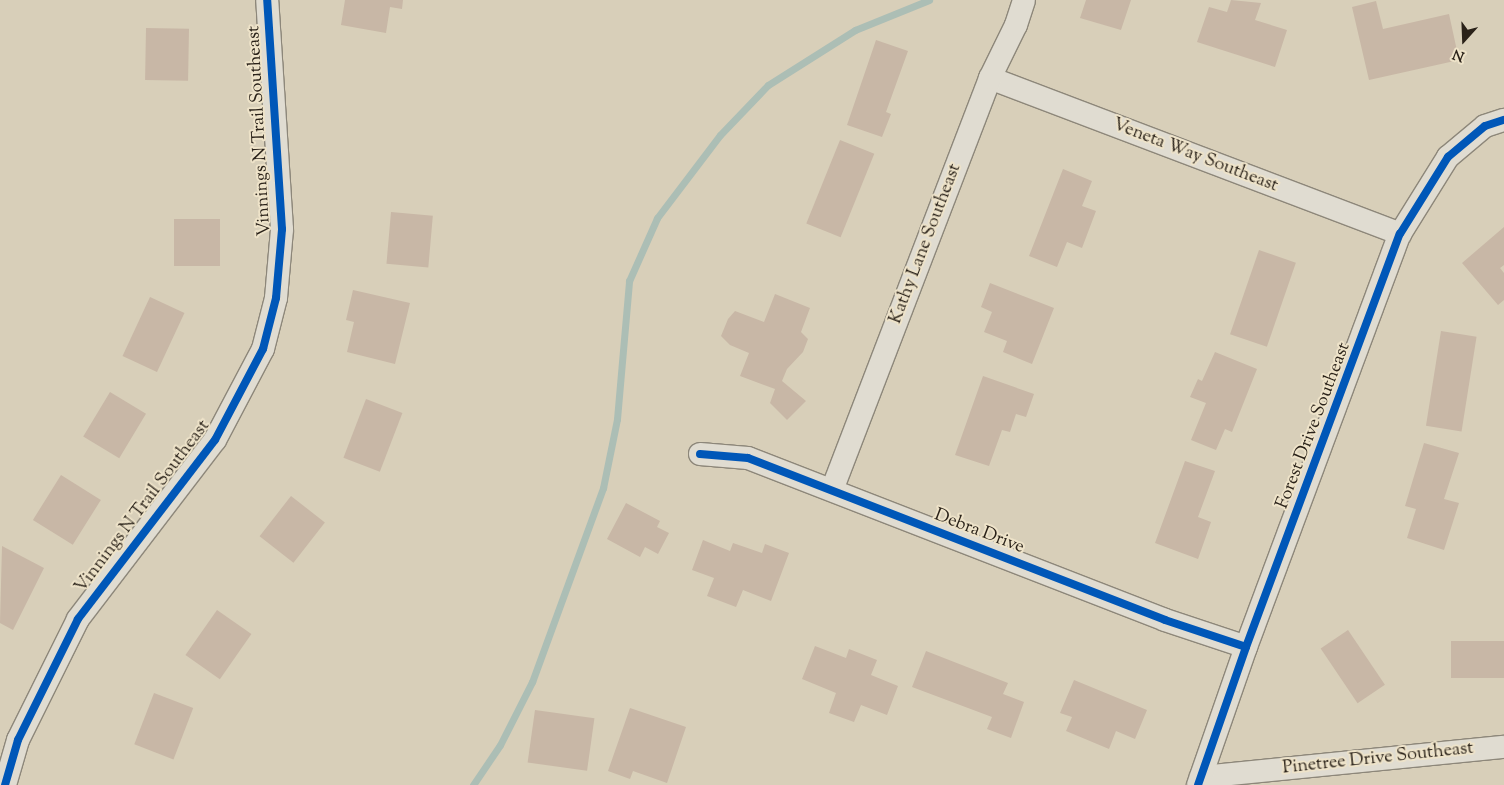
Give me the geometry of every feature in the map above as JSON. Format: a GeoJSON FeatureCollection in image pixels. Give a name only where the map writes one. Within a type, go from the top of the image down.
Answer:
{"type":"FeatureCollection","features":[{"type":"Feature","properties":{"kind":"street","name":"Vinnings N Trail Southeast"},"geometry":{"type":"LineString","coordinates":[[5,785],[18,740],[78,619],[215,440],[263,349],[276,298],[282,229],[267,0]]}},
{"type":"Feature","properties":{"kind":"street","name":"Kathy Lane Southeast"},"geometry":{"type":"LineString","coordinates":[[832,490],[990,78],[1016,25],[1024,0]]}},
{"type":"Feature","properties":{"kind":"street","name":"Veneta Way Southeast"},"geometry":{"type":"LineString","coordinates":[[990,78],[1400,234]]}},
{"type":"Feature","properties":{"kind":"street","name":"Forest Drive Southeast"},"geometry":{"type":"LineString","coordinates":[[1200,781],[1246,647],[1400,234],[1448,157],[1485,126],[1504,120]]}},
{"type":"Feature","properties":{"kind":"street","name":"Debra Drive"},"geometry":{"type":"LineString","coordinates":[[700,454],[748,458],[1165,620],[1246,647]]}},
{"type":"Feature","properties":{"kind":"street","name":"Pinetree Drive Southeast"},"geometry":{"type":"LineString","coordinates":[[1200,781],[1504,747]]}},
{"type":"Feature","properties":{"kind":"building"},"geometry":{"type":"Polygon","coordinates":[[[345,0],[403,0],[402,9],[390,7],[386,33],[341,25],[345,0]]]}},
{"type":"Feature","properties":{"kind":"building"},"geometry":{"type":"Polygon","coordinates":[[[1086,0],[1131,0],[1121,30],[1080,18],[1086,0]]]}},
{"type":"Feature","properties":{"kind":"building"},"geometry":{"type":"Polygon","coordinates":[[[1231,0],[1261,3],[1255,20],[1287,30],[1275,67],[1197,42],[1209,7],[1227,12],[1231,0]]]}},
{"type":"Feature","properties":{"kind":"building"},"geometry":{"type":"Polygon","coordinates":[[[1376,1],[1383,29],[1449,14],[1459,60],[1369,80],[1352,7],[1376,1]]]}},
{"type":"Feature","properties":{"kind":"building"},"geometry":{"type":"Polygon","coordinates":[[[146,28],[189,29],[188,81],[145,80],[146,28]]]}},
{"type":"Feature","properties":{"kind":"building"},"geometry":{"type":"Polygon","coordinates":[[[876,40],[908,51],[886,112],[891,114],[882,137],[847,125],[876,40]]]}},
{"type":"Feature","properties":{"kind":"building"},"geometry":{"type":"Polygon","coordinates":[[[840,140],[874,154],[841,237],[806,223],[840,140]]]}},
{"type":"Feature","properties":{"kind":"building"},"geometry":{"type":"Polygon","coordinates":[[[1063,169],[1092,181],[1082,206],[1096,211],[1082,248],[1067,242],[1057,267],[1029,256],[1063,169]]]}},
{"type":"Feature","properties":{"kind":"building"},"geometry":{"type":"Polygon","coordinates":[[[391,212],[433,216],[428,267],[386,264],[391,212]]]}},
{"type":"Feature","properties":{"kind":"building"},"geometry":{"type":"Polygon","coordinates":[[[174,219],[220,219],[220,266],[174,266],[174,219]]]}},
{"type":"Feature","properties":{"kind":"building"},"geometry":{"type":"Polygon","coordinates":[[[1504,227],[1504,265],[1500,268],[1504,273],[1504,300],[1498,305],[1462,263],[1504,227]]]}},
{"type":"Feature","properties":{"kind":"building"},"geometry":{"type":"Polygon","coordinates":[[[1259,250],[1296,263],[1267,347],[1230,334],[1259,250]]]}},
{"type":"Feature","properties":{"kind":"building"},"geometry":{"type":"Polygon","coordinates":[[[990,283],[1054,308],[1032,364],[1003,352],[1007,341],[984,332],[992,312],[981,307],[990,283]]]}},
{"type":"Feature","properties":{"kind":"building"},"geometry":{"type":"Polygon","coordinates":[[[353,290],[410,303],[395,364],[347,352],[354,322],[346,320],[353,290]]]}},
{"type":"Feature","properties":{"kind":"building"},"geometry":{"type":"Polygon","coordinates":[[[775,294],[810,308],[801,332],[808,339],[803,352],[787,369],[782,381],[806,401],[787,420],[770,403],[775,389],[740,376],[749,353],[730,345],[721,336],[728,319],[735,311],[764,322],[775,294]]]}},
{"type":"Feature","properties":{"kind":"building"},"geometry":{"type":"Polygon","coordinates":[[[150,297],[184,313],[157,372],[123,356],[150,297]]]}},
{"type":"Feature","properties":{"kind":"building"},"geometry":{"type":"Polygon","coordinates":[[[1441,331],[1477,337],[1462,431],[1426,426],[1441,331]]]}},
{"type":"Feature","properties":{"kind":"building"},"geometry":{"type":"Polygon","coordinates":[[[1215,352],[1257,369],[1232,432],[1225,429],[1216,450],[1191,440],[1206,403],[1190,397],[1198,379],[1202,381],[1215,352]]]}},
{"type":"Feature","properties":{"kind":"building"},"geometry":{"type":"Polygon","coordinates":[[[983,376],[1034,394],[1026,417],[1016,414],[1010,432],[1002,430],[989,466],[955,455],[983,376]]]}},
{"type":"Feature","properties":{"kind":"building"},"geometry":{"type":"Polygon","coordinates":[[[110,392],[146,414],[119,458],[83,437],[110,392]]]}},
{"type":"Feature","properties":{"kind":"building"},"geometry":{"type":"Polygon","coordinates":[[[366,399],[402,413],[380,472],[343,458],[366,399]]]}},
{"type":"Feature","properties":{"kind":"building"},"geometry":{"type":"Polygon","coordinates":[[[1424,443],[1459,453],[1444,499],[1459,503],[1444,550],[1407,538],[1416,509],[1405,506],[1424,443]]]}},
{"type":"Feature","properties":{"kind":"building"},"geometry":{"type":"Polygon","coordinates":[[[1185,461],[1215,471],[1198,517],[1211,522],[1198,559],[1155,543],[1185,461]]]}},
{"type":"Feature","properties":{"kind":"building"},"geometry":{"type":"Polygon","coordinates":[[[61,475],[101,500],[73,545],[33,520],[61,475]]]}},
{"type":"Feature","properties":{"kind":"building"},"geometry":{"type":"Polygon","coordinates":[[[291,496],[325,522],[293,563],[260,536],[291,496]]]}},
{"type":"Feature","properties":{"kind":"building"},"geometry":{"type":"Polygon","coordinates":[[[626,503],[660,521],[657,527],[669,533],[658,554],[645,547],[640,557],[607,539],[626,503]]]}},
{"type":"Feature","properties":{"kind":"building"},"geometry":{"type":"Polygon","coordinates":[[[703,540],[730,551],[733,543],[762,553],[765,544],[789,553],[771,601],[743,590],[736,607],[707,596],[714,578],[692,570],[703,540]]]}},
{"type":"Feature","properties":{"kind":"building"},"geometry":{"type":"Polygon","coordinates":[[[2,546],[44,568],[13,630],[0,623],[2,546]]]}},
{"type":"Feature","properties":{"kind":"building"},"geometry":{"type":"Polygon","coordinates":[[[217,610],[251,634],[220,679],[185,655],[217,610]]]}},
{"type":"Feature","properties":{"kind":"building"},"geometry":{"type":"Polygon","coordinates":[[[1348,630],[1385,685],[1358,703],[1321,648],[1348,630]]]}},
{"type":"Feature","properties":{"kind":"building"},"geometry":{"type":"Polygon","coordinates":[[[1451,641],[1504,641],[1504,678],[1451,678],[1451,641]]]}},
{"type":"Feature","properties":{"kind":"building"},"geometry":{"type":"Polygon","coordinates":[[[815,646],[846,658],[849,649],[877,660],[871,675],[898,686],[887,715],[861,705],[854,722],[829,713],[836,693],[802,679],[815,646]]]}},
{"type":"Feature","properties":{"kind":"building"},"geometry":{"type":"Polygon","coordinates":[[[926,651],[1008,683],[1003,694],[1024,702],[1011,738],[987,729],[992,717],[912,687],[926,651]]]}},
{"type":"Feature","properties":{"kind":"building"},"geometry":{"type":"Polygon","coordinates":[[[1074,680],[1147,710],[1135,739],[1116,731],[1109,749],[1066,731],[1072,717],[1060,713],[1074,680]]]}},
{"type":"Feature","properties":{"kind":"building"},"geometry":{"type":"Polygon","coordinates":[[[154,693],[193,708],[174,759],[134,744],[154,693]]]}},
{"type":"Feature","properties":{"kind":"building"},"geometry":{"type":"Polygon","coordinates":[[[630,708],[686,727],[667,783],[633,771],[630,779],[608,771],[630,708]]]}},
{"type":"Feature","properties":{"kind":"building"},"geometry":{"type":"Polygon","coordinates":[[[535,710],[594,718],[587,771],[528,762],[535,710]]]}},
{"type":"Feature","properties":{"kind":"waterway"},"geometry":{"type":"LineString","coordinates":[[473,785],[500,745],[532,682],[603,488],[617,419],[629,281],[657,218],[720,135],[768,85],[855,30],[929,0]]}},
{"type":"Feature","properties":{"kind":"cycle path"},"geometry":{"type":"LineString","coordinates":[[5,785],[18,740],[78,619],[215,440],[263,349],[276,298],[282,229],[267,0]]}},
{"type":"Feature","properties":{"kind":"cycle path"},"geometry":{"type":"LineString","coordinates":[[1198,785],[1246,647],[1400,234],[1448,157],[1485,126],[1504,120]]}},
{"type":"Feature","properties":{"kind":"cycle path"},"geometry":{"type":"LineString","coordinates":[[700,454],[748,458],[1165,620],[1246,647]]}}]}
